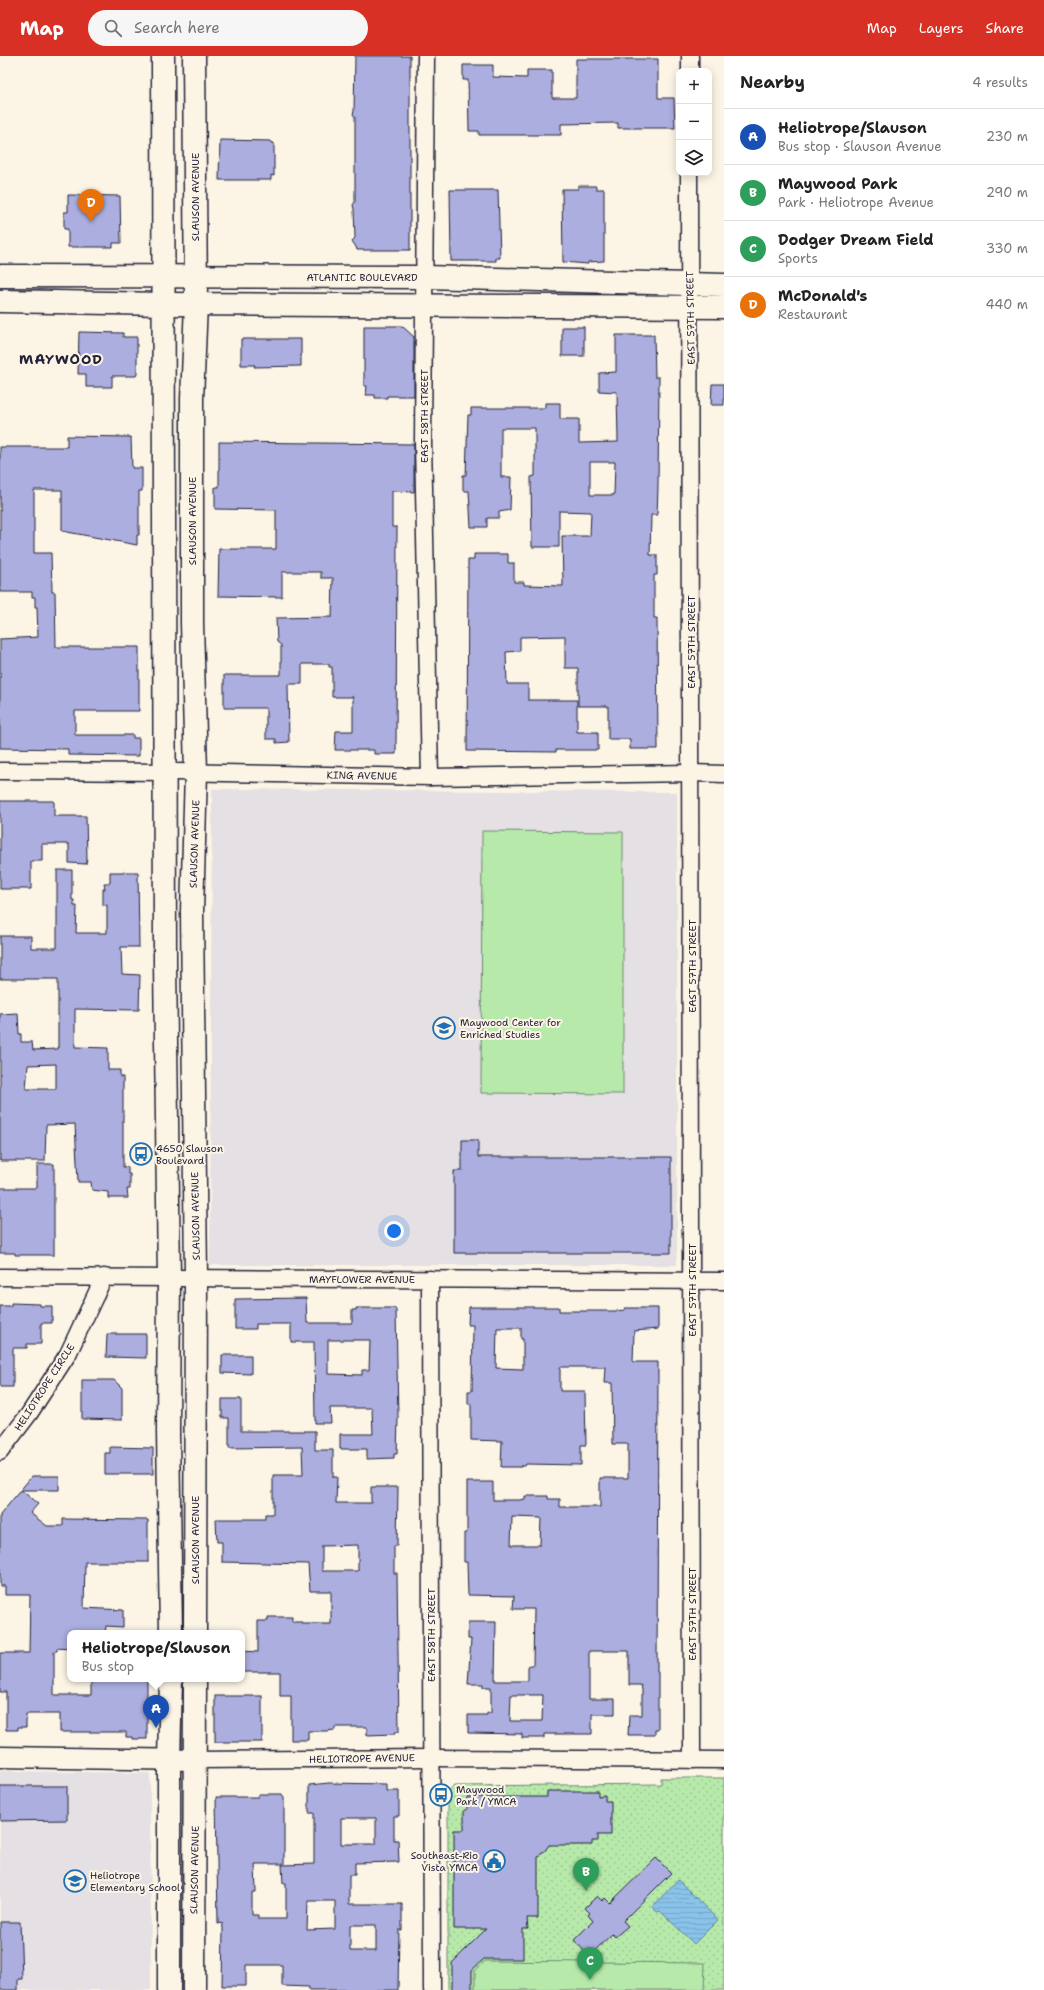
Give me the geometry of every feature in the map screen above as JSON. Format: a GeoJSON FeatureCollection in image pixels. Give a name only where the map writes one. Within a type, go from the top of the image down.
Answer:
{"type":"FeatureCollection","features":[{"type":"Feature","properties":{"kind":"main road"},"geometry":{"type":"LineString","coordinates":[[163,56],[165,275],[163,454],[166,772],[166,1107],[169,1278],[168,1431],[171,1630]]}},
{"type":"Feature","properties":{"kind":"main road","name":"SLAUSON AVENUE"},"geometry":{"type":"LineString","coordinates":[[194,56],[196,304],[192,399],[192,623],[196,772],[192,912],[196,1278],[196,1630]]}},
{"type":"Feature","properties":{"kind":"main road","name":"ATLANTIC BOULEVARD"},"geometry":{"type":"LineString","coordinates":[[0,276],[195,275],[425,277],[724,285]]}},
{"type":"Feature","properties":{"kind":"main road"},"geometry":{"type":"LineString","coordinates":[[0,302],[724,307]]}},
{"type":"Feature","properties":{"kind":"main road"},"geometry":{"type":"LineString","coordinates":[[169,1990],[169,1760],[171,1682]]}},
{"type":"Feature","properties":{"kind":"main road","name":"SLAUSON AVENUE"},"geometry":{"type":"LineString","coordinates":[[194,1990],[196,1682]]}},
{"type":"Feature","properties":{"kind":"street","name":"EAST 58TH STREET"},"geometry":{"type":"LineString","coordinates":[[426,56],[423,441],[430,777]]}},
{"type":"Feature","properties":{"kind":"street"},"geometry":{"type":"LineString","coordinates":[[690,56],[690,68]]}},
{"type":"Feature","properties":{"kind":"street","name":"EAST 57TH STREET"},"geometry":{"type":"LineString","coordinates":[[689,176],[691,307],[692,1760]]}},
{"type":"Feature","properties":{"kind":"street","name":"KING AVENUE"},"geometry":{"type":"LineString","coordinates":[[0,771],[196,772],[430,777],[691,772],[724,774]]}},
{"type":"Feature","properties":{"kind":"street","name":"MAYFLOWER AVENUE"},"geometry":{"type":"LineString","coordinates":[[0,1277],[724,1281]]}},
{"type":"Feature","properties":{"kind":"street","name":"HELIOTROPE CIRCLE"},"geometry":{"type":"LineString","coordinates":[[0,1452],[29,1414],[68,1354],[104,1277]]}},
{"type":"Feature","properties":{"kind":"street","name":"EAST 58TH STREET"},"geometry":{"type":"LineString","coordinates":[[430,1279],[432,1990]]}},
{"type":"Feature","properties":{"kind":"street","name":"HELIOTROPE AVENUE"},"geometry":{"type":"LineString","coordinates":[[0,1757],[169,1760],[432,1758],[724,1760]]}},
{"type":"Feature","properties":{"kind":"shaded area","name":"Maywood Center for Enriched Studies"},"geometry":{"type":"Polygon","coordinates":[[[212,789],[677,792],[677,1265],[210,1265],[212,789]]]}},
{"type":"Feature","properties":{"kind":"shaded area","name":"Heliotrope Elementary School"},"geometry":{"type":"Polygon","coordinates":[[[0,1771],[150,1773],[151,1990],[0,1990],[0,1771]]]}},
{"type":"Feature","properties":{"kind":"green space"},"geometry":{"type":"Polygon","coordinates":[[[482,831],[623,832],[623,1094],[481,1093],[482,831]]]}},
{"type":"Feature","properties":{"kind":"green space"},"geometry":{"type":"Polygon","coordinates":[[[661,1778],[724,1778],[724,1990],[448,1990],[448,1791],[454,1786],[661,1784],[661,1778]]]}},
{"type":"Feature","properties":{"kind":"green space"},"geometry":{"type":"Polygon","coordinates":[[[485,1961],[705,1963],[704,1990],[475,1990],[475,1971],[485,1961]]]}},
{"type":"Feature","properties":{"kind":"water"},"geometry":{"type":"Polygon","coordinates":[[[678,1880],[718,1920],[694,1944],[660,1911],[657,1912],[652,1907],[678,1880]]]}},
{"type":"Feature","properties":{"kind":"building"},"geometry":{"type":"Polygon","coordinates":[[[355,56],[410,56],[410,250],[357,250],[352,241],[355,238],[353,205],[355,202],[355,117],[353,114],[355,56]]]}},
{"type":"Feature","properties":{"kind":"building"},"geometry":{"type":"Polygon","coordinates":[[[576,59],[658,59],[658,98],[674,98],[675,128],[618,128],[618,123],[561,124],[561,135],[479,135],[479,131],[469,131],[468,80],[463,80],[463,65],[493,65],[493,77],[527,78],[527,70],[552,70],[552,98],[576,98],[576,59]]]}},
{"type":"Feature","properties":{"kind":"building"},"geometry":{"type":"Polygon","coordinates":[[[220,140],[271,141],[271,143],[274,143],[274,176],[271,175],[271,180],[219,180],[220,140]]]}},
{"type":"Feature","properties":{"kind":"building"},"geometry":{"type":"Polygon","coordinates":[[[578,186],[596,186],[596,189],[604,189],[604,261],[588,262],[588,264],[563,262],[562,189],[578,189],[578,186]]]}},
{"type":"Feature","properties":{"kind":"building"},"geometry":{"type":"Polygon","coordinates":[[[450,190],[498,190],[500,258],[496,258],[496,261],[451,261],[450,190]]]}},
{"type":"Feature","properties":{"kind":"building"},"geometry":{"type":"Polygon","coordinates":[[[68,195],[120,196],[121,243],[113,243],[113,247],[68,247],[68,229],[64,229],[64,212],[68,212],[68,195]]]}},
{"type":"Feature","properties":{"kind":"building"},"geometry":{"type":"Polygon","coordinates":[[[364,326],[402,326],[414,337],[414,396],[387,396],[387,398],[375,398],[375,395],[366,395],[367,386],[364,386],[364,326]]]}},
{"type":"Feature","properties":{"kind":"building"},"geometry":{"type":"Polygon","coordinates":[[[562,327],[584,327],[584,356],[562,356],[562,327]]]}},
{"type":"Feature","properties":{"kind":"building"},"geometry":{"type":"Polygon","coordinates":[[[79,332],[123,333],[123,337],[137,337],[136,376],[112,376],[112,387],[86,387],[86,374],[78,374],[79,332]]]}},
{"type":"Feature","properties":{"kind":"building"},"geometry":{"type":"Polygon","coordinates":[[[616,335],[654,335],[655,377],[659,377],[658,487],[657,515],[651,515],[650,555],[657,555],[657,575],[654,575],[654,618],[657,618],[658,749],[630,749],[630,739],[608,739],[608,706],[578,706],[578,668],[565,668],[565,636],[520,637],[520,651],[506,652],[507,684],[528,684],[528,700],[577,700],[577,732],[598,732],[598,750],[556,750],[556,752],[467,751],[468,560],[474,560],[474,554],[508,554],[508,563],[514,563],[514,582],[524,582],[524,585],[563,586],[562,536],[590,536],[591,512],[559,511],[559,547],[532,547],[531,477],[535,476],[535,428],[501,428],[501,477],[511,477],[510,510],[499,512],[499,518],[487,518],[487,527],[471,527],[469,491],[463,491],[463,475],[466,475],[468,415],[471,415],[471,408],[545,408],[545,403],[560,403],[560,419],[579,419],[579,443],[618,442],[617,392],[599,391],[599,373],[616,372],[616,335]],[[590,462],[590,495],[614,495],[615,462],[590,462]]]}},
{"type":"Feature","properties":{"kind":"building"},"geometry":{"type":"Polygon","coordinates":[[[241,339],[301,339],[301,366],[254,367],[255,365],[241,365],[241,339]]]}},
{"type":"Feature","properties":{"kind":"building"},"geometry":{"type":"Polygon","coordinates":[[[712,384],[724,384],[724,405],[711,405],[712,384]]]}},
{"type":"Feature","properties":{"kind":"building"},"geometry":{"type":"Polygon","coordinates":[[[67,436],[131,437],[132,468],[142,468],[142,491],[139,491],[139,535],[137,535],[137,545],[62,531],[62,490],[34,490],[34,553],[51,553],[52,592],[55,592],[56,647],[139,647],[139,711],[75,711],[75,735],[133,735],[133,738],[139,738],[139,756],[68,755],[68,749],[0,748],[0,639],[38,637],[37,607],[35,607],[35,597],[32,597],[32,592],[0,592],[0,447],[67,447],[67,436]]]}},
{"type":"Feature","properties":{"kind":"building"},"geometry":{"type":"Polygon","coordinates":[[[219,442],[414,444],[414,492],[392,491],[392,527],[397,527],[396,754],[374,754],[374,750],[335,750],[336,731],[353,731],[353,697],[332,697],[332,667],[329,667],[329,664],[302,664],[302,684],[288,684],[289,742],[276,743],[276,739],[266,739],[266,708],[224,708],[224,675],[281,675],[281,645],[277,642],[276,618],[332,617],[333,578],[321,578],[321,572],[282,572],[282,597],[218,596],[219,549],[276,549],[276,510],[215,509],[215,487],[219,487],[219,442]]]}},
{"type":"Feature","properties":{"kind":"building"},"geometry":{"type":"Polygon","coordinates":[[[0,801],[54,801],[54,816],[86,816],[86,864],[69,863],[69,844],[42,844],[42,861],[31,861],[31,889],[0,889],[0,801]]]}},
{"type":"Feature","properties":{"kind":"building"},"geometry":{"type":"Polygon","coordinates":[[[57,870],[72,870],[72,900],[74,900],[74,906],[77,906],[76,933],[107,933],[107,905],[103,905],[103,889],[105,889],[104,883],[110,883],[110,872],[138,872],[139,947],[121,947],[122,974],[140,975],[139,1010],[75,1009],[75,1047],[108,1048],[108,1070],[120,1070],[120,1077],[123,1077],[123,1167],[128,1167],[128,1174],[130,1174],[130,1189],[127,1189],[128,1198],[108,1198],[108,1192],[92,1190],[91,1182],[78,1182],[75,1124],[46,1125],[45,1161],[0,1161],[0,1014],[18,1013],[21,1042],[32,1042],[33,1050],[58,1049],[58,979],[0,979],[0,936],[31,936],[31,948],[57,948],[57,870]],[[56,1064],[28,1065],[26,1089],[56,1089],[56,1064]]]}},
{"type":"Feature","properties":{"kind":"building"},"geometry":{"type":"Polygon","coordinates":[[[462,1140],[478,1140],[478,1157],[671,1157],[671,1253],[454,1253],[454,1171],[462,1171],[462,1140]]]}},
{"type":"Feature","properties":{"kind":"building"},"geometry":{"type":"Polygon","coordinates":[[[37,1164],[54,1164],[54,1255],[15,1255],[15,1253],[0,1253],[0,1188],[37,1188],[37,1164]]]}},
{"type":"Feature","properties":{"kind":"building"},"geometry":{"type":"Polygon","coordinates":[[[306,1298],[307,1323],[352,1323],[352,1310],[356,1310],[356,1308],[394,1308],[396,1310],[398,1418],[397,1454],[394,1454],[394,1458],[367,1459],[367,1449],[340,1449],[340,1434],[373,1434],[372,1408],[330,1408],[331,1423],[315,1423],[314,1342],[291,1342],[291,1324],[256,1324],[256,1329],[235,1329],[235,1299],[306,1298]],[[328,1340],[328,1374],[362,1375],[362,1370],[369,1370],[370,1340],[328,1340]]]}},
{"type":"Feature","properties":{"kind":"building"},"geometry":{"type":"Polygon","coordinates":[[[11,1303],[52,1306],[52,1323],[41,1323],[41,1344],[27,1344],[27,1348],[13,1348],[13,1387],[0,1387],[0,1306],[11,1306],[11,1303]]]}},
{"type":"Feature","properties":{"kind":"building"},"geometry":{"type":"Polygon","coordinates":[[[469,1307],[559,1307],[559,1311],[614,1311],[625,1310],[625,1308],[658,1308],[658,1329],[634,1331],[633,1362],[658,1362],[658,1730],[655,1730],[655,1735],[628,1735],[629,1715],[642,1715],[641,1685],[629,1685],[629,1651],[589,1651],[589,1699],[615,1699],[615,1714],[592,1714],[592,1734],[544,1734],[544,1738],[522,1738],[522,1734],[468,1733],[468,1715],[487,1715],[487,1713],[491,1713],[491,1687],[483,1687],[483,1684],[468,1684],[471,1639],[468,1639],[468,1622],[496,1622],[495,1681],[528,1681],[528,1667],[529,1665],[533,1665],[534,1609],[513,1609],[514,1596],[468,1595],[467,1562],[464,1562],[464,1533],[467,1533],[467,1482],[493,1482],[493,1500],[519,1500],[525,1499],[525,1496],[548,1496],[548,1499],[560,1499],[560,1507],[600,1507],[600,1478],[628,1478],[628,1444],[613,1444],[612,1383],[604,1383],[605,1367],[560,1367],[560,1391],[585,1391],[586,1445],[581,1445],[581,1465],[526,1464],[525,1466],[521,1467],[501,1467],[502,1441],[471,1440],[471,1404],[468,1404],[468,1391],[472,1391],[473,1325],[468,1325],[469,1307]],[[497,1328],[496,1368],[523,1369],[523,1339],[521,1339],[521,1328],[497,1328]],[[512,1517],[511,1545],[540,1545],[541,1518],[512,1517]],[[511,1695],[510,1721],[542,1721],[543,1695],[511,1695]]]}},
{"type":"Feature","properties":{"kind":"building"},"geometry":{"type":"Polygon","coordinates":[[[107,1334],[146,1334],[146,1358],[106,1357],[107,1334]]]}},
{"type":"Feature","properties":{"kind":"building"},"geometry":{"type":"Polygon","coordinates":[[[222,1355],[251,1355],[251,1374],[222,1373],[222,1355]]]}},
{"type":"Feature","properties":{"kind":"building"},"geometry":{"type":"Polygon","coordinates":[[[82,1380],[114,1380],[122,1388],[122,1420],[82,1419],[82,1380]]]}},
{"type":"Feature","properties":{"kind":"building"},"geometry":{"type":"Polygon","coordinates":[[[222,1399],[241,1399],[241,1431],[315,1431],[315,1450],[333,1450],[333,1477],[337,1477],[336,1503],[371,1503],[371,1487],[398,1487],[397,1546],[394,1546],[394,1573],[397,1573],[399,1732],[394,1732],[395,1734],[367,1735],[367,1727],[335,1727],[335,1730],[308,1731],[308,1740],[291,1740],[291,1696],[280,1696],[280,1672],[245,1672],[245,1651],[258,1652],[258,1621],[268,1621],[268,1617],[292,1617],[292,1622],[302,1622],[302,1624],[331,1624],[331,1591],[310,1591],[308,1564],[222,1562],[222,1542],[217,1542],[216,1519],[265,1519],[265,1514],[273,1514],[273,1475],[303,1475],[302,1447],[229,1448],[229,1418],[222,1418],[222,1399]],[[358,1545],[322,1546],[322,1571],[358,1571],[358,1545]]]}},
{"type":"Feature","properties":{"kind":"building"},"geometry":{"type":"Polygon","coordinates":[[[110,1447],[153,1448],[153,1474],[105,1474],[105,1453],[110,1453],[110,1447]]]}},
{"type":"Feature","properties":{"kind":"building"},"geometry":{"type":"Polygon","coordinates":[[[32,1476],[59,1476],[59,1490],[21,1490],[38,1504],[30,1513],[47,1526],[63,1526],[63,1519],[148,1520],[148,1562],[85,1562],[84,1608],[123,1610],[123,1627],[106,1626],[105,1630],[67,1630],[67,1649],[57,1648],[57,1651],[54,1651],[54,1695],[91,1695],[91,1682],[147,1682],[147,1739],[132,1739],[132,1737],[126,1737],[126,1732],[60,1732],[60,1714],[26,1714],[26,1727],[18,1727],[18,1730],[6,1730],[6,1692],[0,1692],[0,1653],[29,1653],[30,1595],[5,1595],[5,1586],[0,1586],[0,1515],[32,1476]]]}},
{"type":"Feature","properties":{"kind":"building"},"geometry":{"type":"Polygon","coordinates":[[[215,1696],[262,1696],[262,1742],[215,1742],[215,1696]]]}},
{"type":"Feature","properties":{"kind":"building"},"geometry":{"type":"Polygon","coordinates":[[[329,1783],[386,1784],[386,1791],[399,1791],[399,1816],[394,1816],[394,1840],[398,1840],[399,1862],[355,1863],[355,1875],[349,1875],[349,1904],[402,1904],[402,1930],[399,1930],[398,1990],[309,1990],[309,1987],[282,1986],[282,1965],[246,1965],[246,1986],[222,1986],[223,1928],[222,1923],[218,1924],[216,1797],[258,1797],[258,1794],[282,1794],[284,1798],[284,1864],[255,1864],[256,1892],[252,1892],[252,1915],[258,1915],[258,1919],[286,1919],[286,1883],[283,1883],[282,1865],[314,1864],[314,1813],[309,1813],[309,1785],[329,1783]],[[341,1818],[341,1844],[376,1844],[376,1818],[341,1818]],[[308,1901],[307,1930],[335,1929],[335,1901],[308,1901]],[[350,1925],[350,1951],[376,1951],[376,1925],[350,1925]]]}},
{"type":"Feature","properties":{"kind":"building"},"geometry":{"type":"Polygon","coordinates":[[[0,1786],[67,1786],[67,1820],[0,1821],[0,1786]]]}},
{"type":"Feature","properties":{"kind":"building","name":"Southeast-Rio Vista YMCA"},"geometry":{"type":"Polygon","coordinates":[[[547,1791],[598,1791],[598,1796],[605,1795],[605,1801],[611,1801],[611,1835],[598,1835],[598,1841],[592,1841],[592,1845],[549,1845],[544,1852],[538,1856],[538,1918],[527,1918],[528,1929],[523,1929],[523,1959],[484,1959],[472,1970],[472,1990],[452,1990],[452,1963],[486,1929],[454,1929],[454,1830],[464,1830],[464,1810],[467,1810],[467,1797],[547,1797],[547,1791]]]}},
{"type":"Feature","properties":{"kind":"building"},"geometry":{"type":"Polygon","coordinates":[[[656,1858],[671,1873],[623,1921],[628,1926],[615,1937],[612,1934],[589,1956],[574,1940],[593,1921],[588,1915],[590,1913],[585,1908],[597,1896],[602,1901],[605,1898],[610,1903],[656,1858]]]}},
{"type":"Feature","properties":{"kind":"building"},"geometry":{"type":"Polygon","coordinates":[[[0,1922],[20,1922],[22,1979],[18,1979],[18,1990],[0,1990],[0,1922]]]}},
{"type":"Feature","properties":{"kind":"place","name":"McDonald's"},"geometry":{"type":"Point","coordinates":[91,222]}},
{"type":"Feature","properties":{"kind":"place","name":"Maywood Center for Enriched Studies"},"geometry":{"type":"Point","coordinates":[444,1028]}},
{"type":"Feature","properties":{"kind":"place","name":"4650 Slauson Boulevard"},"geometry":{"type":"Point","coordinates":[141,1154]}},
{"type":"Feature","properties":{"kind":"place","name":"Heliotrope/Slauson"},"geometry":{"type":"Point","coordinates":[156,1728]}},
{"type":"Feature","properties":{"kind":"place","name":"Maywood Park / YMCA"},"geometry":{"type":"Point","coordinates":[441,1795]}},
{"type":"Feature","properties":{"kind":"place","name":"Southeast-Rio Vista YMCA"},"geometry":{"type":"Point","coordinates":[494,1861]}},
{"type":"Feature","properties":{"kind":"place","name":"Heliotrope Elementary School"},"geometry":{"type":"Point","coordinates":[75,1881]}},
{"type":"Feature","properties":{"kind":"place","name":"Maywood Park"},"geometry":{"type":"Point","coordinates":[586,1891]}},
{"type":"Feature","properties":{"kind":"place","name":"Dodger Dream Field"},"geometry":{"type":"Point","coordinates":[590,1980]}},
{"type":"Feature","properties":{"kind":"district","name":"MAYWOOD"},"geometry":{"type":"Point","coordinates":[61,359]}}]}
